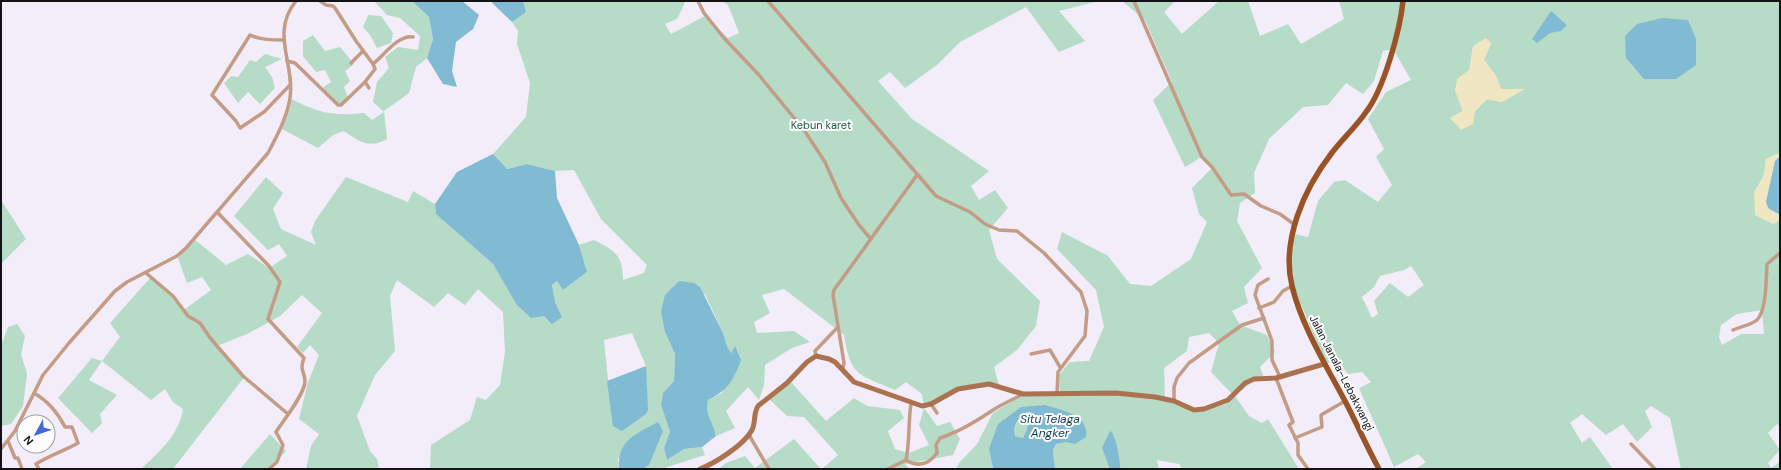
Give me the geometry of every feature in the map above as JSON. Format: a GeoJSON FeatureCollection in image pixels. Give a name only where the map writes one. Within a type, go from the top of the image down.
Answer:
{"type":"FeatureCollection","features":[{"type":"Feature","properties":{"kind":"main road","name":"Jalan Janala–Lebakwangi"},"geometry":{"type":"LineString","coordinates":[[1379,469],[1345,401],[1324,364],[1304,319],[1292,286],[1290,269],[1295,225],[1302,203],[1324,164],[1372,104],[1390,55],[1399,24],[1403,1]]}},
{"type":"Feature","properties":{"kind":"street"},"geometry":{"type":"LineString","coordinates":[[1,448],[8,441],[34,393],[55,360],[115,291],[127,282],[177,256],[218,213],[268,153],[287,107],[290,85],[284,40],[284,23],[288,13],[296,1]]}},
{"type":"Feature","properties":{"kind":"street"},"geometry":{"type":"LineString","coordinates":[[287,61],[295,63],[338,105],[341,105],[365,82],[375,69],[335,8],[320,1]]}},
{"type":"Feature","properties":{"kind":"street"},"geometry":{"type":"LineString","coordinates":[[698,1],[704,13],[724,38],[759,75],[804,130],[825,162],[841,198],[871,239]]}},
{"type":"Feature","properties":{"kind":"street"},"geometry":{"type":"LineString","coordinates":[[768,1],[936,196],[970,212],[985,224],[998,230],[1017,231],[1044,253],[1081,292],[1087,311],[1085,336],[1060,367],[1056,380],[1057,394]]}},
{"type":"Feature","properties":{"kind":"street"},"geometry":{"type":"LineString","coordinates":[[1134,1],[1202,157],[1231,195],[1244,194],[1261,206],[1280,214],[1295,225]]}},
{"type":"Feature","properties":{"kind":"street"},"geometry":{"type":"LineString","coordinates":[[284,40],[268,38],[258,40],[250,36],[212,95],[236,121],[240,128],[264,112],[290,85]]}},
{"type":"Feature","properties":{"kind":"street"},"geometry":{"type":"LineString","coordinates":[[373,64],[400,40],[407,36],[413,37]]}},
{"type":"Feature","properties":{"kind":"street"},"geometry":{"type":"LineString","coordinates":[[351,63],[356,60],[363,51]]}},
{"type":"Feature","properties":{"kind":"street"},"geometry":{"type":"LineString","coordinates":[[365,82],[369,88]]}},
{"type":"Feature","properties":{"kind":"street"},"geometry":{"type":"LineString","coordinates":[[843,368],[843,353],[837,328],[832,295],[834,290],[917,175]]}},
{"type":"Feature","properties":{"kind":"street"},"geometry":{"type":"LineString","coordinates":[[218,213],[269,266],[280,282],[268,319],[304,358],[301,368],[305,383],[296,403],[276,432],[283,445],[277,462],[269,469]]}},
{"type":"Feature","properties":{"kind":"street"},"geometry":{"type":"LineString","coordinates":[[1733,330],[1754,322],[1759,317],[1766,295],[1767,264],[1780,253]]}},
{"type":"Feature","properties":{"kind":"street"},"geometry":{"type":"LineString","coordinates":[[146,273],[173,296],[188,316],[200,323],[211,339],[243,376],[288,414]]}},
{"type":"Feature","properties":{"kind":"street"},"geometry":{"type":"LineString","coordinates":[[1268,279],[1258,284],[1255,289],[1255,294],[1272,341],[1272,360],[1293,422],[1289,425],[1298,443],[1298,455],[1308,469]]}},
{"type":"Feature","properties":{"kind":"street"},"geometry":{"type":"LineString","coordinates":[[1259,308],[1274,302],[1283,291],[1292,286]]}},
{"type":"Feature","properties":{"kind":"street"},"geometry":{"type":"LineString","coordinates":[[1174,401],[1174,387],[1177,378],[1189,363],[1242,324],[1264,318]]}},
{"type":"Feature","properties":{"kind":"street"},"geometry":{"type":"LineString","coordinates":[[816,356],[815,351],[837,328]]}},
{"type":"Feature","properties":{"kind":"street"},"geometry":{"type":"LineString","coordinates":[[1031,354],[1050,350],[1060,367]]}},
{"type":"Feature","properties":{"kind":"street"},"geometry":{"type":"LineString","coordinates":[[700,469],[716,462],[749,435],[753,428],[755,410],[758,406],[787,384],[807,362],[816,356],[829,359],[843,368],[854,382],[911,404],[922,406],[931,404],[958,389],[979,385],[995,385],[1023,394],[1116,393],[1174,401],[1194,410],[1204,409],[1228,400],[1245,383],[1254,378],[1278,377],[1324,364]]}},
{"type":"Feature","properties":{"kind":"street"},"geometry":{"type":"LineString","coordinates":[[34,393],[47,402],[59,416],[65,427],[72,427],[78,443],[61,452],[52,454],[36,464],[39,469]]}},
{"type":"Feature","properties":{"kind":"street"},"geometry":{"type":"LineString","coordinates":[[888,469],[906,460],[918,465],[926,464],[933,459],[937,453],[936,445],[940,438],[953,434],[1023,394]]}},
{"type":"Feature","properties":{"kind":"street"},"geometry":{"type":"LineString","coordinates":[[1295,438],[1322,427],[1321,415],[1345,401]]}},
{"type":"Feature","properties":{"kind":"street"},"geometry":{"type":"LineString","coordinates":[[906,460],[910,440],[909,422],[911,404]]}},
{"type":"Feature","properties":{"kind":"street"},"geometry":{"type":"LineString","coordinates":[[931,404],[937,413]]}},
{"type":"Feature","properties":{"kind":"street"},"geometry":{"type":"LineString","coordinates":[[749,435],[769,469]]}},
{"type":"Feature","properties":{"kind":"street"},"geometry":{"type":"LineString","coordinates":[[8,441],[15,458],[18,458],[22,469]]}},
{"type":"Feature","properties":{"kind":"street"},"geometry":{"type":"LineString","coordinates":[[1631,444],[1654,469]]}},
{"type":"Feature","properties":{"kind":"green space"},"geometry":{"type":"Polygon","coordinates":[[[374,1],[412,1],[429,17],[433,39],[427,58],[416,67],[409,93],[384,111],[387,139],[375,144],[370,144],[360,141],[344,131],[333,135],[318,148],[280,128],[291,99],[309,107],[334,114],[364,113],[372,120],[384,112],[373,102],[377,82],[389,68],[385,57],[398,47],[418,50],[420,36],[400,18],[387,15],[374,1]]]}},
{"type":"Feature","properties":{"kind":"green space","name":"Kebun karet"},"geometry":{"type":"Polygon","coordinates":[[[523,1],[682,1],[685,3],[677,19],[665,24],[671,34],[705,16],[728,38],[739,33],[728,5],[722,1],[1099,1],[1059,11],[1085,41],[1059,52],[1026,7],[960,42],[937,65],[905,88],[890,72],[878,81],[912,119],[989,171],[971,186],[979,200],[995,190],[1008,208],[989,230],[997,259],[1040,301],[1036,326],[1017,350],[994,367],[999,385],[958,389],[924,408],[922,394],[906,382],[895,390],[872,381],[858,372],[853,367],[844,335],[784,289],[762,295],[770,313],[754,322],[757,333],[794,331],[810,342],[792,348],[765,365],[764,385],[759,400],[748,387],[726,411],[735,428],[716,436],[708,415],[708,400],[722,393],[735,346],[731,353],[726,347],[723,333],[705,294],[665,332],[675,354],[674,381],[663,393],[661,405],[670,432],[664,448],[667,460],[684,449],[702,447],[705,455],[661,469],[643,469],[649,465],[618,458],[619,469],[430,469],[431,445],[470,420],[477,397],[486,400],[500,385],[505,352],[503,312],[478,289],[465,305],[448,293],[434,307],[397,280],[390,296],[395,351],[375,375],[357,416],[370,451],[377,459],[379,469],[306,469],[311,446],[319,434],[299,419],[308,382],[319,355],[310,345],[303,353],[297,347],[322,313],[302,295],[280,316],[247,334],[217,346],[245,376],[173,469],[141,469],[173,435],[181,418],[183,409],[173,402],[165,389],[151,400],[102,361],[120,337],[110,323],[151,277],[185,309],[211,290],[202,277],[187,283],[178,258],[194,239],[226,265],[248,254],[269,268],[287,256],[279,244],[268,250],[234,216],[266,177],[283,193],[273,209],[281,229],[316,245],[311,232],[315,221],[346,177],[408,202],[413,191],[435,204],[436,214],[493,264],[518,305],[544,316],[562,317],[555,302],[552,285],[557,281],[563,290],[587,272],[579,245],[594,240],[612,250],[619,259],[623,272],[623,280],[644,273],[647,265],[601,219],[574,170],[555,171],[527,164],[506,169],[493,154],[526,117],[530,83],[517,44],[518,31],[512,22],[525,12],[523,1]],[[632,333],[604,340],[612,420],[646,386],[646,366],[632,333]]]}},
{"type":"Feature","properties":{"kind":"green space"},"geometry":{"type":"Polygon","coordinates":[[[1122,1],[1175,1],[1164,12],[1182,34],[1219,1],[1248,1],[1260,36],[1288,24],[1301,44],[1344,19],[1339,1],[1780,1],[1780,153],[1766,159],[1764,175],[1754,193],[1773,224],[1780,220],[1780,427],[1777,424],[1768,433],[1780,450],[1768,463],[1771,468],[1780,462],[1780,469],[1681,469],[1670,418],[1651,406],[1645,411],[1652,427],[1637,442],[1623,424],[1606,435],[1582,414],[1570,423],[1582,443],[1590,437],[1613,469],[1416,469],[1426,462],[1418,454],[1394,467],[1359,388],[1371,382],[1362,372],[1348,374],[1338,361],[1325,363],[1293,285],[1291,259],[1294,234],[1308,237],[1318,201],[1334,182],[1345,180],[1378,202],[1392,185],[1376,157],[1384,149],[1368,119],[1386,92],[1411,80],[1393,49],[1383,51],[1374,81],[1363,94],[1346,83],[1328,105],[1303,107],[1269,139],[1254,173],[1255,193],[1240,203],[1237,221],[1262,268],[1244,287],[1248,303],[1232,311],[1240,325],[1267,335],[1275,352],[1260,367],[1264,378],[1253,381],[1235,396],[1249,416],[1262,423],[1268,419],[1299,469],[1182,469],[1179,464],[1157,460],[1159,469],[1121,469],[1114,434],[1110,469],[1055,469],[1053,450],[1056,444],[1086,437],[1021,407],[989,449],[993,469],[956,469],[959,463],[977,444],[993,413],[1023,395],[1060,394],[1059,375],[1070,362],[1089,361],[1104,327],[1096,290],[1057,249],[1062,232],[1108,256],[1130,284],[1151,286],[1191,259],[1207,222],[1199,214],[1192,188],[1212,168],[1203,156],[1185,167],[1153,100],[1172,82],[1145,20],[1122,1]],[[1491,43],[1473,46],[1463,111],[1450,118],[1475,111],[1487,99],[1502,102],[1524,89],[1501,89],[1496,76],[1484,60],[1491,43]],[[1411,266],[1404,270],[1380,276],[1374,287],[1362,297],[1372,318],[1378,314],[1374,301],[1390,283],[1408,297],[1424,285],[1411,266]],[[1762,310],[1737,314],[1721,325],[1719,337],[1722,345],[1741,334],[1764,334],[1762,310]],[[1209,333],[1189,337],[1187,351],[1164,368],[1165,400],[1198,411],[1226,404],[1234,396],[1211,372],[1219,343],[1209,333]]]}},
{"type":"Feature","properties":{"kind":"green space"},"geometry":{"type":"Polygon","coordinates":[[[368,15],[381,16],[393,33],[391,43],[377,48],[370,35],[363,27],[368,15]]]}},
{"type":"Feature","properties":{"kind":"green space"},"geometry":{"type":"Polygon","coordinates":[[[313,35],[325,51],[340,47],[354,64],[345,71],[350,81],[344,87],[348,98],[338,105],[321,89],[331,82],[325,70],[316,72],[303,56],[303,41],[313,35]]]}},
{"type":"Feature","properties":{"kind":"green space"},"geometry":{"type":"Polygon","coordinates":[[[265,54],[282,59],[265,67],[272,77],[275,88],[260,104],[248,92],[238,103],[224,83],[231,76],[238,77],[250,60],[256,62],[265,54]]]}},
{"type":"Feature","properties":{"kind":"green space"},"geometry":{"type":"Polygon","coordinates":[[[1,200],[26,239],[1,264],[1,200]]]}},
{"type":"Feature","properties":{"kind":"green space"},"geometry":{"type":"Polygon","coordinates":[[[17,324],[25,336],[21,354],[27,374],[23,406],[18,414],[16,414],[11,424],[1,426],[1,346],[8,327],[17,324]]]}},
{"type":"Feature","properties":{"kind":"green space"},"geometry":{"type":"Polygon","coordinates":[[[92,358],[102,361],[89,380],[117,395],[100,414],[102,423],[92,433],[58,398],[92,358]]]}},
{"type":"Feature","properties":{"kind":"green space"},"geometry":{"type":"Polygon","coordinates":[[[791,382],[826,421],[854,398],[867,406],[900,410],[904,418],[888,431],[895,449],[909,453],[929,445],[919,425],[924,408],[937,426],[950,422],[960,439],[953,455],[905,464],[910,469],[822,469],[838,455],[804,417],[787,416],[769,399],[791,382]]]}},
{"type":"Feature","properties":{"kind":"green space"},"geometry":{"type":"Polygon","coordinates":[[[1027,412],[1031,412],[1034,416],[1028,421],[1027,429],[1023,438],[1015,436],[1015,425],[1027,412]]]}},
{"type":"Feature","properties":{"kind":"green space"},"geometry":{"type":"Polygon","coordinates":[[[270,434],[286,451],[270,469],[240,469],[270,434]]]}},
{"type":"Feature","properties":{"kind":"green space"},"geometry":{"type":"Polygon","coordinates":[[[794,439],[821,469],[718,469],[726,463],[745,456],[755,468],[794,439]]]}},
{"type":"Feature","properties":{"kind":"sand"},"geometry":{"type":"Polygon","coordinates":[[[1486,38],[1491,43],[1484,60],[1496,76],[1501,89],[1525,89],[1502,102],[1486,99],[1475,111],[1473,124],[1461,130],[1450,118],[1463,111],[1455,91],[1457,79],[1470,69],[1473,46],[1486,38]]]}},
{"type":"Feature","properties":{"kind":"sand"},"geometry":{"type":"Polygon","coordinates":[[[1780,153],[1780,220],[1773,224],[1755,215],[1754,193],[1764,175],[1766,159],[1780,153]]]}},
{"type":"Feature","properties":{"kind":"water"},"geometry":{"type":"Polygon","coordinates":[[[412,1],[462,1],[479,15],[473,29],[456,42],[452,71],[457,87],[443,84],[427,58],[433,39],[429,17],[412,1]]]}},
{"type":"Feature","properties":{"kind":"water"},"geometry":{"type":"Polygon","coordinates":[[[493,1],[523,1],[526,12],[512,22],[492,3],[493,1]]]}},
{"type":"Feature","properties":{"kind":"water"},"geometry":{"type":"Polygon","coordinates":[[[1551,11],[1567,25],[1561,31],[1550,33],[1537,43],[1532,39],[1551,11]]]}},
{"type":"Feature","properties":{"kind":"water"},"geometry":{"type":"Polygon","coordinates":[[[1662,18],[1688,20],[1696,39],[1696,65],[1676,79],[1644,79],[1626,58],[1625,36],[1637,24],[1662,18]]]}},
{"type":"Feature","properties":{"kind":"water"},"geometry":{"type":"Polygon","coordinates":[[[493,154],[507,169],[527,164],[555,171],[557,198],[579,245],[587,272],[563,290],[557,281],[552,285],[555,302],[562,317],[552,324],[544,316],[531,318],[517,305],[493,264],[436,214],[435,204],[457,172],[493,154]]]}},
{"type":"Feature","properties":{"kind":"water"},"geometry":{"type":"Polygon","coordinates":[[[1780,156],[1780,215],[1768,208],[1766,202],[1775,161],[1780,156]]]}},
{"type":"Feature","properties":{"kind":"water"},"geometry":{"type":"Polygon","coordinates":[[[679,281],[694,283],[700,287],[723,333],[727,347],[731,353],[735,346],[741,360],[729,384],[708,400],[708,415],[716,436],[702,447],[684,449],[667,460],[664,448],[670,432],[661,405],[663,393],[674,381],[675,354],[665,332],[661,311],[665,295],[679,281]]]}},
{"type":"Feature","properties":{"kind":"water"},"geometry":{"type":"Polygon","coordinates":[[[646,366],[648,410],[646,414],[622,431],[613,426],[607,381],[646,366]]]}},
{"type":"Feature","properties":{"kind":"water","name":"Situ Telaga Angker"},"geometry":{"type":"Polygon","coordinates":[[[1045,405],[1073,415],[1084,423],[1086,437],[1075,444],[1066,442],[1056,444],[1053,450],[1055,469],[993,469],[989,449],[998,424],[1021,407],[1045,405]],[[1027,412],[1015,425],[1015,436],[1023,438],[1027,429],[1028,421],[1034,416],[1031,412],[1027,412]]]}},
{"type":"Feature","properties":{"kind":"water"},"geometry":{"type":"Polygon","coordinates":[[[658,422],[663,431],[649,465],[643,469],[619,469],[621,451],[625,445],[635,434],[658,422]]]}},
{"type":"Feature","properties":{"kind":"water","name":"Situ Telaga Angker"},"geometry":{"type":"Polygon","coordinates":[[[1110,431],[1116,442],[1121,469],[1110,469],[1102,448],[1110,431]]]}}]}
